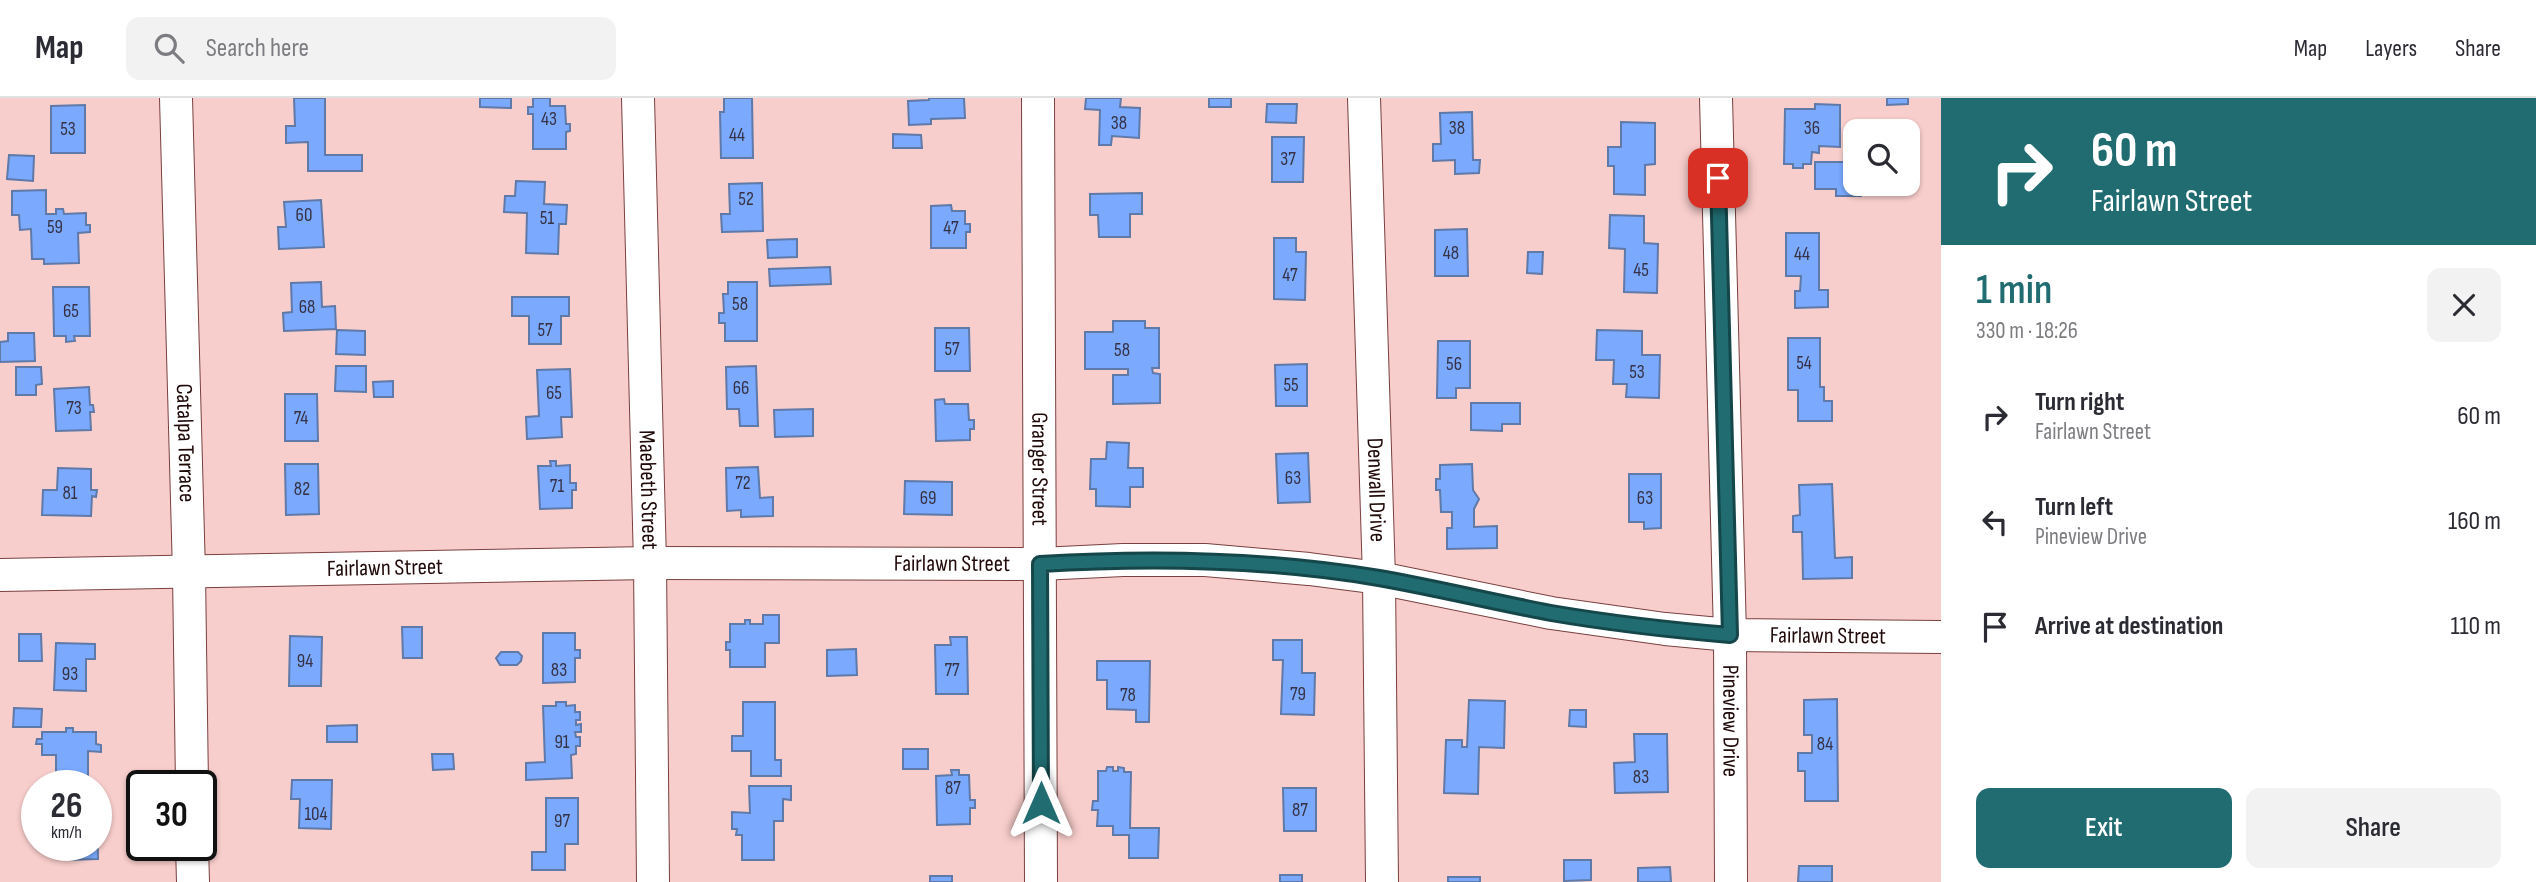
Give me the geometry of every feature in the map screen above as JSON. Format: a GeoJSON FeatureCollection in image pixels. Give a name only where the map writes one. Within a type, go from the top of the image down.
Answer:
{"type":"FeatureCollection","features":[{"type":"Feature","properties":{"kind":"street","name":"Catalpa Terrace"},"geometry":{"type":"LineString","coordinates":[[176,98],[192,770]]}},
{"type":"Feature","properties":{"kind":"street","name":"Maebeth Street"},"geometry":{"type":"LineString","coordinates":[[638,98],[650,563],[653,882]]}},
{"type":"Feature","properties":{"kind":"street","name":"Granger Street"},"geometry":{"type":"LineString","coordinates":[[1038,98],[1041,882]]}},
{"type":"Feature","properties":{"kind":"street","name":"Denwall Drive"},"geometry":{"type":"LineString","coordinates":[[1364,98],[1379,578],[1382,882]]}},
{"type":"Feature","properties":{"kind":"street","name":"Pineview Drive"},"geometry":{"type":"LineString","coordinates":[[1716,98],[1730,635],[1731,882]]}},
{"type":"Feature","properties":{"kind":"street","name":"Fairlawn Street"},"geometry":{"type":"LineString","coordinates":[[0,575],[650,563],[1040,564],[1205,560],[1285,566],[1379,578],[1591,620],[1730,635],[1941,637]]}},
{"type":"Feature","properties":{"kind":"street"},"geometry":{"type":"LineString","coordinates":[[192,861],[193,882]]}},
{"type":"Feature","properties":{"kind":"building"},"geometry":{"type":"Polygon","coordinates":[[[294,98],[325,98],[325,155],[362,155],[362,171],[308,171],[308,142],[286,143],[286,126],[295,126],[294,98]]]}},
{"type":"Feature","properties":{"kind":"building"},"geometry":{"type":"Polygon","coordinates":[[[480,98],[511,98],[511,108],[480,107],[480,98]]]}},
{"type":"Feature","properties":{"kind":"building"},"geometry":{"type":"Polygon","coordinates":[[[533,98],[550,98],[550,106],[565,106],[566,124],[570,124],[570,131],[566,132],[566,149],[533,149],[533,114],[528,114],[528,107],[533,107],[533,98]]]}},
{"type":"Feature","properties":{"kind":"building"},"geometry":{"type":"Polygon","coordinates":[[[724,98],[752,98],[753,158],[721,158],[720,112],[724,112],[724,98]]]}},
{"type":"Feature","properties":{"kind":"building"},"geometry":{"type":"Polygon","coordinates":[[[964,98],[965,118],[931,119],[931,124],[909,125],[908,101],[964,98]]]}},
{"type":"Feature","properties":{"kind":"building"},"geometry":{"type":"Polygon","coordinates":[[[1086,98],[1121,98],[1120,107],[1140,108],[1139,138],[1112,136],[1111,145],[1099,145],[1100,110],[1085,109],[1086,98]]]}},
{"type":"Feature","properties":{"kind":"building"},"geometry":{"type":"Polygon","coordinates":[[[1209,98],[1231,98],[1231,107],[1209,107],[1209,98]]]}},
{"type":"Feature","properties":{"kind":"building"},"geometry":{"type":"Polygon","coordinates":[[[1887,98],[1908,98],[1908,104],[1887,105],[1887,98]]]}},
{"type":"Feature","properties":{"kind":"building"},"geometry":{"type":"Polygon","coordinates":[[[1267,104],[1297,104],[1296,123],[1266,122],[1267,104]]]}},
{"type":"Feature","properties":{"kind":"building"},"geometry":{"type":"Polygon","coordinates":[[[1815,104],[1840,105],[1840,147],[1819,146],[1819,153],[1812,152],[1811,164],[1803,164],[1803,168],[1793,168],[1793,164],[1784,164],[1785,109],[1815,109],[1815,104]]]}},
{"type":"Feature","properties":{"kind":"building"},"geometry":{"type":"Polygon","coordinates":[[[85,105],[85,153],[51,153],[51,106],[85,105]]]}},
{"type":"Feature","properties":{"kind":"building"},"geometry":{"type":"Polygon","coordinates":[[[1472,112],[1473,160],[1480,160],[1479,173],[1455,174],[1455,160],[1433,161],[1433,144],[1441,144],[1440,113],[1472,112]]]}},
{"type":"Feature","properties":{"kind":"building"},"geometry":{"type":"Polygon","coordinates":[[[1621,122],[1655,123],[1655,164],[1645,165],[1645,195],[1614,194],[1614,166],[1608,166],[1608,147],[1621,147],[1621,122]]]}},
{"type":"Feature","properties":{"kind":"building"},"geometry":{"type":"Polygon","coordinates":[[[893,134],[921,135],[922,148],[893,148],[893,134]]]}},
{"type":"Feature","properties":{"kind":"building"},"geometry":{"type":"Polygon","coordinates":[[[1272,137],[1304,137],[1303,182],[1272,182],[1272,137]]]}},
{"type":"Feature","properties":{"kind":"building"},"geometry":{"type":"Polygon","coordinates":[[[9,155],[34,156],[33,181],[7,179],[9,155]]]}},
{"type":"Feature","properties":{"kind":"building"},"geometry":{"type":"Polygon","coordinates":[[[1815,162],[1843,162],[1843,196],[1836,196],[1836,189],[1815,189],[1815,162]]]}},
{"type":"Feature","properties":{"kind":"building"},"geometry":{"type":"Polygon","coordinates":[[[516,181],[545,182],[544,204],[567,205],[566,224],[559,224],[558,254],[526,253],[527,213],[504,212],[505,196],[515,196],[516,181]]]}},
{"type":"Feature","properties":{"kind":"building"},"geometry":{"type":"Polygon","coordinates":[[[762,183],[763,231],[722,232],[721,214],[730,214],[729,184],[762,183]]]}},
{"type":"Feature","properties":{"kind":"building"},"geometry":{"type":"Polygon","coordinates":[[[46,190],[46,214],[56,214],[56,209],[63,209],[64,214],[86,213],[86,225],[90,225],[90,232],[78,233],[79,263],[44,264],[44,259],[32,259],[31,229],[20,230],[19,215],[12,215],[12,191],[46,190]]]}},
{"type":"Feature","properties":{"kind":"building"},"geometry":{"type":"Polygon","coordinates":[[[1142,193],[1142,214],[1130,214],[1130,237],[1099,237],[1098,215],[1090,215],[1090,194],[1142,193]]]}},
{"type":"Feature","properties":{"kind":"building"},"geometry":{"type":"Polygon","coordinates":[[[321,200],[324,247],[279,249],[278,227],[286,227],[284,202],[321,200]]]}},
{"type":"Feature","properties":{"kind":"building"},"geometry":{"type":"Polygon","coordinates":[[[951,205],[952,211],[965,211],[965,224],[970,224],[970,232],[966,232],[966,248],[931,248],[931,206],[951,205]]]}},
{"type":"Feature","properties":{"kind":"building"},"geometry":{"type":"Polygon","coordinates":[[[1610,215],[1644,216],[1644,243],[1658,244],[1657,293],[1624,292],[1625,249],[1609,248],[1610,215]]]}},
{"type":"Feature","properties":{"kind":"building"},"geometry":{"type":"Polygon","coordinates":[[[1467,229],[1468,276],[1435,276],[1435,230],[1467,229]]]}},
{"type":"Feature","properties":{"kind":"building"},"geometry":{"type":"Polygon","coordinates":[[[1786,233],[1819,233],[1819,290],[1828,290],[1828,307],[1795,308],[1795,291],[1800,291],[1801,276],[1786,276],[1786,233]]]}},
{"type":"Feature","properties":{"kind":"building"},"geometry":{"type":"Polygon","coordinates":[[[1274,238],[1296,238],[1296,252],[1306,252],[1305,300],[1274,299],[1274,238]]]}},
{"type":"Feature","properties":{"kind":"building"},"geometry":{"type":"Polygon","coordinates":[[[797,239],[797,257],[768,258],[767,240],[797,239]]]}},
{"type":"Feature","properties":{"kind":"building"},"geometry":{"type":"Polygon","coordinates":[[[1528,252],[1543,252],[1542,274],[1527,273],[1528,252]]]}},
{"type":"Feature","properties":{"kind":"building"},"geometry":{"type":"Polygon","coordinates":[[[830,267],[831,284],[770,286],[769,269],[830,267]]]}},
{"type":"Feature","properties":{"kind":"building"},"geometry":{"type":"Polygon","coordinates":[[[321,282],[322,307],[335,306],[336,329],[284,331],[283,313],[292,312],[291,283],[321,282]]]}},
{"type":"Feature","properties":{"kind":"building"},"geometry":{"type":"Polygon","coordinates":[[[728,282],[757,282],[757,341],[725,341],[725,323],[719,323],[719,313],[724,313],[723,294],[728,294],[728,282]]]}},
{"type":"Feature","properties":{"kind":"building"},"geometry":{"type":"Polygon","coordinates":[[[53,287],[89,287],[90,336],[74,336],[75,341],[66,342],[66,336],[54,336],[53,287]]]}},
{"type":"Feature","properties":{"kind":"building"},"geometry":{"type":"Polygon","coordinates":[[[512,297],[569,297],[569,316],[561,316],[561,344],[529,344],[529,316],[512,316],[512,297]]]}},
{"type":"Feature","properties":{"kind":"building"},"geometry":{"type":"Polygon","coordinates":[[[1113,321],[1145,321],[1145,328],[1159,328],[1159,368],[1152,368],[1153,373],[1160,374],[1160,403],[1113,404],[1113,375],[1128,375],[1128,369],[1085,369],[1085,332],[1113,332],[1113,321]]]}},
{"type":"Feature","properties":{"kind":"building"},"geometry":{"type":"Polygon","coordinates":[[[935,328],[969,328],[970,371],[935,371],[935,328]]]}},
{"type":"Feature","properties":{"kind":"building"},"geometry":{"type":"Polygon","coordinates":[[[337,330],[365,331],[365,355],[336,354],[337,330]]]}},
{"type":"Feature","properties":{"kind":"building"},"geometry":{"type":"Polygon","coordinates":[[[1597,330],[1642,331],[1642,355],[1660,355],[1659,398],[1626,397],[1627,384],[1613,384],[1614,360],[1596,360],[1597,330]]]}},
{"type":"Feature","properties":{"kind":"building"},"geometry":{"type":"Polygon","coordinates":[[[8,333],[34,333],[35,361],[0,362],[0,342],[8,341],[8,333]]]}},
{"type":"Feature","properties":{"kind":"building"},"geometry":{"type":"Polygon","coordinates":[[[1788,338],[1820,338],[1820,387],[1824,387],[1824,401],[1832,401],[1832,421],[1798,421],[1798,390],[1788,390],[1788,338]]]}},
{"type":"Feature","properties":{"kind":"building"},"geometry":{"type":"Polygon","coordinates":[[[1438,341],[1470,341],[1470,388],[1456,388],[1456,398],[1437,398],[1438,341]]]}},
{"type":"Feature","properties":{"kind":"building"},"geometry":{"type":"Polygon","coordinates":[[[1307,364],[1307,406],[1276,406],[1275,365],[1307,364]]]}},
{"type":"Feature","properties":{"kind":"building"},"geometry":{"type":"Polygon","coordinates":[[[336,366],[366,366],[366,392],[335,391],[336,366]]]}},
{"type":"Feature","properties":{"kind":"building"},"geometry":{"type":"Polygon","coordinates":[[[756,366],[758,426],[740,426],[739,409],[727,409],[726,367],[756,366]]]}},
{"type":"Feature","properties":{"kind":"building"},"geometry":{"type":"Polygon","coordinates":[[[16,367],[41,367],[42,384],[36,385],[36,395],[16,395],[16,367]]]}},
{"type":"Feature","properties":{"kind":"building"},"geometry":{"type":"Polygon","coordinates":[[[570,369],[572,417],[561,417],[562,437],[527,439],[526,417],[539,416],[537,370],[570,369]]]}},
{"type":"Feature","properties":{"kind":"building"},"geometry":{"type":"Polygon","coordinates":[[[393,381],[393,397],[374,397],[373,382],[393,381]]]}},
{"type":"Feature","properties":{"kind":"building"},"geometry":{"type":"Polygon","coordinates":[[[89,387],[90,405],[93,405],[94,412],[90,412],[91,430],[56,431],[54,389],[89,387]]]}},
{"type":"Feature","properties":{"kind":"building"},"geometry":{"type":"Polygon","coordinates":[[[285,394],[317,394],[318,441],[285,441],[285,394]]]}},
{"type":"Feature","properties":{"kind":"building"},"geometry":{"type":"Polygon","coordinates":[[[944,399],[945,404],[968,404],[969,420],[974,420],[974,429],[970,429],[970,440],[936,441],[935,400],[944,399]]]}},
{"type":"Feature","properties":{"kind":"building"},"geometry":{"type":"Polygon","coordinates":[[[1471,403],[1520,403],[1520,424],[1502,424],[1502,431],[1471,430],[1471,403]]]}},
{"type":"Feature","properties":{"kind":"building"},"geometry":{"type":"Polygon","coordinates":[[[813,409],[813,436],[775,437],[774,410],[813,409]]]}},
{"type":"Feature","properties":{"kind":"building"},"geometry":{"type":"Polygon","coordinates":[[[1107,442],[1129,443],[1128,468],[1143,468],[1143,487],[1130,487],[1130,507],[1096,506],[1096,489],[1090,489],[1091,459],[1106,459],[1107,442]]]}},
{"type":"Feature","properties":{"kind":"building"},"geometry":{"type":"Polygon","coordinates":[[[1308,453],[1310,502],[1278,503],[1276,454],[1308,453]]]}},
{"type":"Feature","properties":{"kind":"building"},"geometry":{"type":"Polygon","coordinates":[[[550,461],[556,461],[556,466],[570,465],[570,483],[576,483],[576,490],[572,490],[572,508],[540,509],[538,466],[551,466],[550,461]]]}},
{"type":"Feature","properties":{"kind":"building"},"geometry":{"type":"Polygon","coordinates":[[[285,464],[318,464],[319,514],[286,515],[285,464]]]}},
{"type":"Feature","properties":{"kind":"building"},"geometry":{"type":"Polygon","coordinates":[[[1472,464],[1473,490],[1479,499],[1474,509],[1474,527],[1497,526],[1497,548],[1447,549],[1447,528],[1452,528],[1452,512],[1441,512],[1440,490],[1436,490],[1436,479],[1440,479],[1440,465],[1472,464]]]}},
{"type":"Feature","properties":{"kind":"building"},"geometry":{"type":"Polygon","coordinates":[[[758,467],[760,498],[773,497],[773,516],[741,517],[741,510],[727,511],[726,468],[758,467]]]}},
{"type":"Feature","properties":{"kind":"building"},"geometry":{"type":"Polygon","coordinates":[[[58,468],[91,469],[91,490],[97,490],[96,497],[92,496],[91,516],[42,515],[43,490],[57,490],[58,468]]]}},
{"type":"Feature","properties":{"kind":"building"},"geometry":{"type":"Polygon","coordinates":[[[1629,474],[1661,474],[1661,528],[1644,529],[1644,522],[1629,522],[1629,474]]]}},
{"type":"Feature","properties":{"kind":"building"},"geometry":{"type":"Polygon","coordinates":[[[905,481],[952,482],[952,515],[904,514],[905,481]]]}},
{"type":"Feature","properties":{"kind":"building"},"geometry":{"type":"Polygon","coordinates":[[[1832,484],[1835,558],[1852,557],[1852,578],[1803,579],[1802,532],[1793,532],[1793,516],[1800,515],[1799,485],[1832,484]]]}},
{"type":"Feature","properties":{"kind":"building"},"geometry":{"type":"Polygon","coordinates":[[[763,615],[779,615],[779,643],[765,643],[765,667],[730,667],[730,650],[726,650],[726,642],[730,642],[730,624],[745,624],[745,620],[750,620],[750,624],[763,624],[763,615]]]}},
{"type":"Feature","properties":{"kind":"building"},"geometry":{"type":"Polygon","coordinates":[[[402,627],[422,627],[422,658],[403,658],[402,627]]]}},
{"type":"Feature","properties":{"kind":"building"},"geometry":{"type":"Polygon","coordinates":[[[543,633],[575,633],[575,650],[580,650],[580,658],[575,658],[575,682],[543,683],[543,633]]]}},
{"type":"Feature","properties":{"kind":"building"},"geometry":{"type":"Polygon","coordinates":[[[19,634],[41,634],[42,661],[19,661],[19,634]]]}},
{"type":"Feature","properties":{"kind":"building"},"geometry":{"type":"Polygon","coordinates":[[[290,636],[322,637],[321,686],[289,686],[290,636]]]}},
{"type":"Feature","properties":{"kind":"building"},"geometry":{"type":"Polygon","coordinates":[[[950,637],[967,637],[968,694],[936,694],[935,645],[951,645],[950,637]]]}},
{"type":"Feature","properties":{"kind":"building"},"geometry":{"type":"Polygon","coordinates":[[[1273,640],[1302,640],[1302,673],[1315,673],[1314,715],[1281,714],[1283,660],[1273,660],[1273,640]]]}},
{"type":"Feature","properties":{"kind":"building"},"geometry":{"type":"Polygon","coordinates":[[[56,643],[95,644],[95,659],[86,659],[86,691],[54,690],[56,643]]]}},
{"type":"Feature","properties":{"kind":"building"},"geometry":{"type":"Polygon","coordinates":[[[856,649],[857,675],[827,676],[827,650],[856,649]]]}},
{"type":"Feature","properties":{"kind":"building"},"geometry":{"type":"Polygon","coordinates":[[[501,652],[518,652],[522,656],[521,661],[517,665],[500,665],[496,658],[501,652]]]}},
{"type":"Feature","properties":{"kind":"building"},"geometry":{"type":"Polygon","coordinates":[[[1097,661],[1150,661],[1149,722],[1136,722],[1136,710],[1107,709],[1107,680],[1097,680],[1097,661]]]}},
{"type":"Feature","properties":{"kind":"building"},"geometry":{"type":"Polygon","coordinates":[[[1837,699],[1838,801],[1805,801],[1805,771],[1798,771],[1798,753],[1812,753],[1812,735],[1804,735],[1804,700],[1837,699]]]}},
{"type":"Feature","properties":{"kind":"building"},"geometry":{"type":"Polygon","coordinates":[[[1469,700],[1505,701],[1504,748],[1479,747],[1478,794],[1444,793],[1446,740],[1462,740],[1462,747],[1467,747],[1469,700]]]}},
{"type":"Feature","properties":{"kind":"building"},"geometry":{"type":"Polygon","coordinates":[[[556,702],[566,702],[566,706],[575,705],[575,712],[580,712],[580,720],[576,720],[576,725],[581,724],[581,732],[575,732],[576,737],[580,737],[580,746],[576,746],[576,754],[571,755],[572,778],[526,780],[526,763],[545,762],[543,706],[556,706],[556,702]]]}},
{"type":"Feature","properties":{"kind":"building"},"geometry":{"type":"Polygon","coordinates":[[[743,702],[775,702],[775,760],[781,760],[781,776],[751,776],[751,751],[732,751],[732,736],[743,736],[743,702]]]}},
{"type":"Feature","properties":{"kind":"building"},"geometry":{"type":"Polygon","coordinates":[[[14,708],[42,709],[41,727],[13,727],[14,708]]]}},
{"type":"Feature","properties":{"kind":"building"},"geometry":{"type":"Polygon","coordinates":[[[1570,710],[1586,710],[1586,727],[1569,726],[1570,710]]]}},
{"type":"Feature","properties":{"kind":"building"},"geometry":{"type":"Polygon","coordinates":[[[357,725],[357,742],[327,742],[327,726],[357,725]]]}},
{"type":"Feature","properties":{"kind":"building"},"geometry":{"type":"Polygon","coordinates":[[[66,728],[73,728],[73,732],[96,732],[96,744],[101,745],[101,752],[88,751],[88,770],[56,770],[56,755],[42,755],[42,744],[36,744],[37,739],[42,739],[42,732],[66,732],[66,728]]]}},
{"type":"Feature","properties":{"kind":"building"},"geometry":{"type":"Polygon","coordinates":[[[1634,734],[1667,734],[1668,792],[1615,793],[1614,763],[1635,762],[1634,734]]]}},
{"type":"Feature","properties":{"kind":"building"},"geometry":{"type":"Polygon","coordinates":[[[903,749],[928,749],[928,769],[903,769],[903,749]]]}},
{"type":"Feature","properties":{"kind":"building"},"geometry":{"type":"Polygon","coordinates":[[[432,754],[453,754],[454,769],[433,770],[432,754]]]}},
{"type":"Feature","properties":{"kind":"building"},"geometry":{"type":"Polygon","coordinates":[[[1107,767],[1113,767],[1113,771],[1118,771],[1118,767],[1124,768],[1124,772],[1131,772],[1130,828],[1159,828],[1158,858],[1129,858],[1129,835],[1113,835],[1113,826],[1097,826],[1098,810],[1092,810],[1093,801],[1098,801],[1098,771],[1106,771],[1107,767]]]}},
{"type":"Feature","properties":{"kind":"building"},"geometry":{"type":"Polygon","coordinates":[[[951,770],[959,770],[959,775],[969,775],[970,800],[975,800],[975,808],[970,808],[970,824],[937,825],[936,776],[952,775],[951,770]]]}},
{"type":"Feature","properties":{"kind":"building"},"geometry":{"type":"Polygon","coordinates":[[[292,780],[332,780],[331,829],[299,828],[300,799],[291,799],[292,780]]]}},
{"type":"Feature","properties":{"kind":"building"},"geometry":{"type":"Polygon","coordinates":[[[749,786],[791,786],[791,800],[783,799],[783,821],[774,821],[774,860],[742,860],[742,835],[736,835],[737,829],[732,829],[732,812],[750,813],[749,786]]]}},
{"type":"Feature","properties":{"kind":"building"},"geometry":{"type":"Polygon","coordinates":[[[1283,788],[1316,788],[1316,831],[1284,831],[1283,788]]]}},
{"type":"Feature","properties":{"kind":"building"},"geometry":{"type":"Polygon","coordinates":[[[546,798],[578,798],[578,844],[565,844],[565,870],[532,870],[532,852],[546,852],[546,798]]]}},
{"type":"Feature","properties":{"kind":"building"},"geometry":{"type":"Polygon","coordinates":[[[1564,860],[1591,860],[1591,880],[1564,881],[1564,860]]]}},
{"type":"Feature","properties":{"kind":"building"},"geometry":{"type":"Polygon","coordinates":[[[1799,866],[1832,866],[1832,882],[1798,882],[1799,866]]]}},
{"type":"Feature","properties":{"kind":"building"},"geometry":{"type":"Polygon","coordinates":[[[1670,867],[1671,882],[1638,882],[1638,868],[1670,867]]]}},
{"type":"Feature","properties":{"kind":"building"},"geometry":{"type":"Polygon","coordinates":[[[1280,875],[1302,875],[1302,882],[1280,882],[1280,875]]]}},
{"type":"Feature","properties":{"kind":"building"},"geometry":{"type":"Polygon","coordinates":[[[930,876],[952,876],[952,882],[930,882],[930,876]]]}},
{"type":"Feature","properties":{"kind":"building"},"geometry":{"type":"Polygon","coordinates":[[[1448,877],[1480,877],[1480,882],[1448,882],[1448,877]]]}},
{"type":"Feature","properties":{"kind":"route"},"geometry":{"type":"LineString","coordinates":[[1041,803],[1040,564],[1205,560],[1309,569],[1379,578],[1591,620],[1730,635],[1718,178]]}}]}
